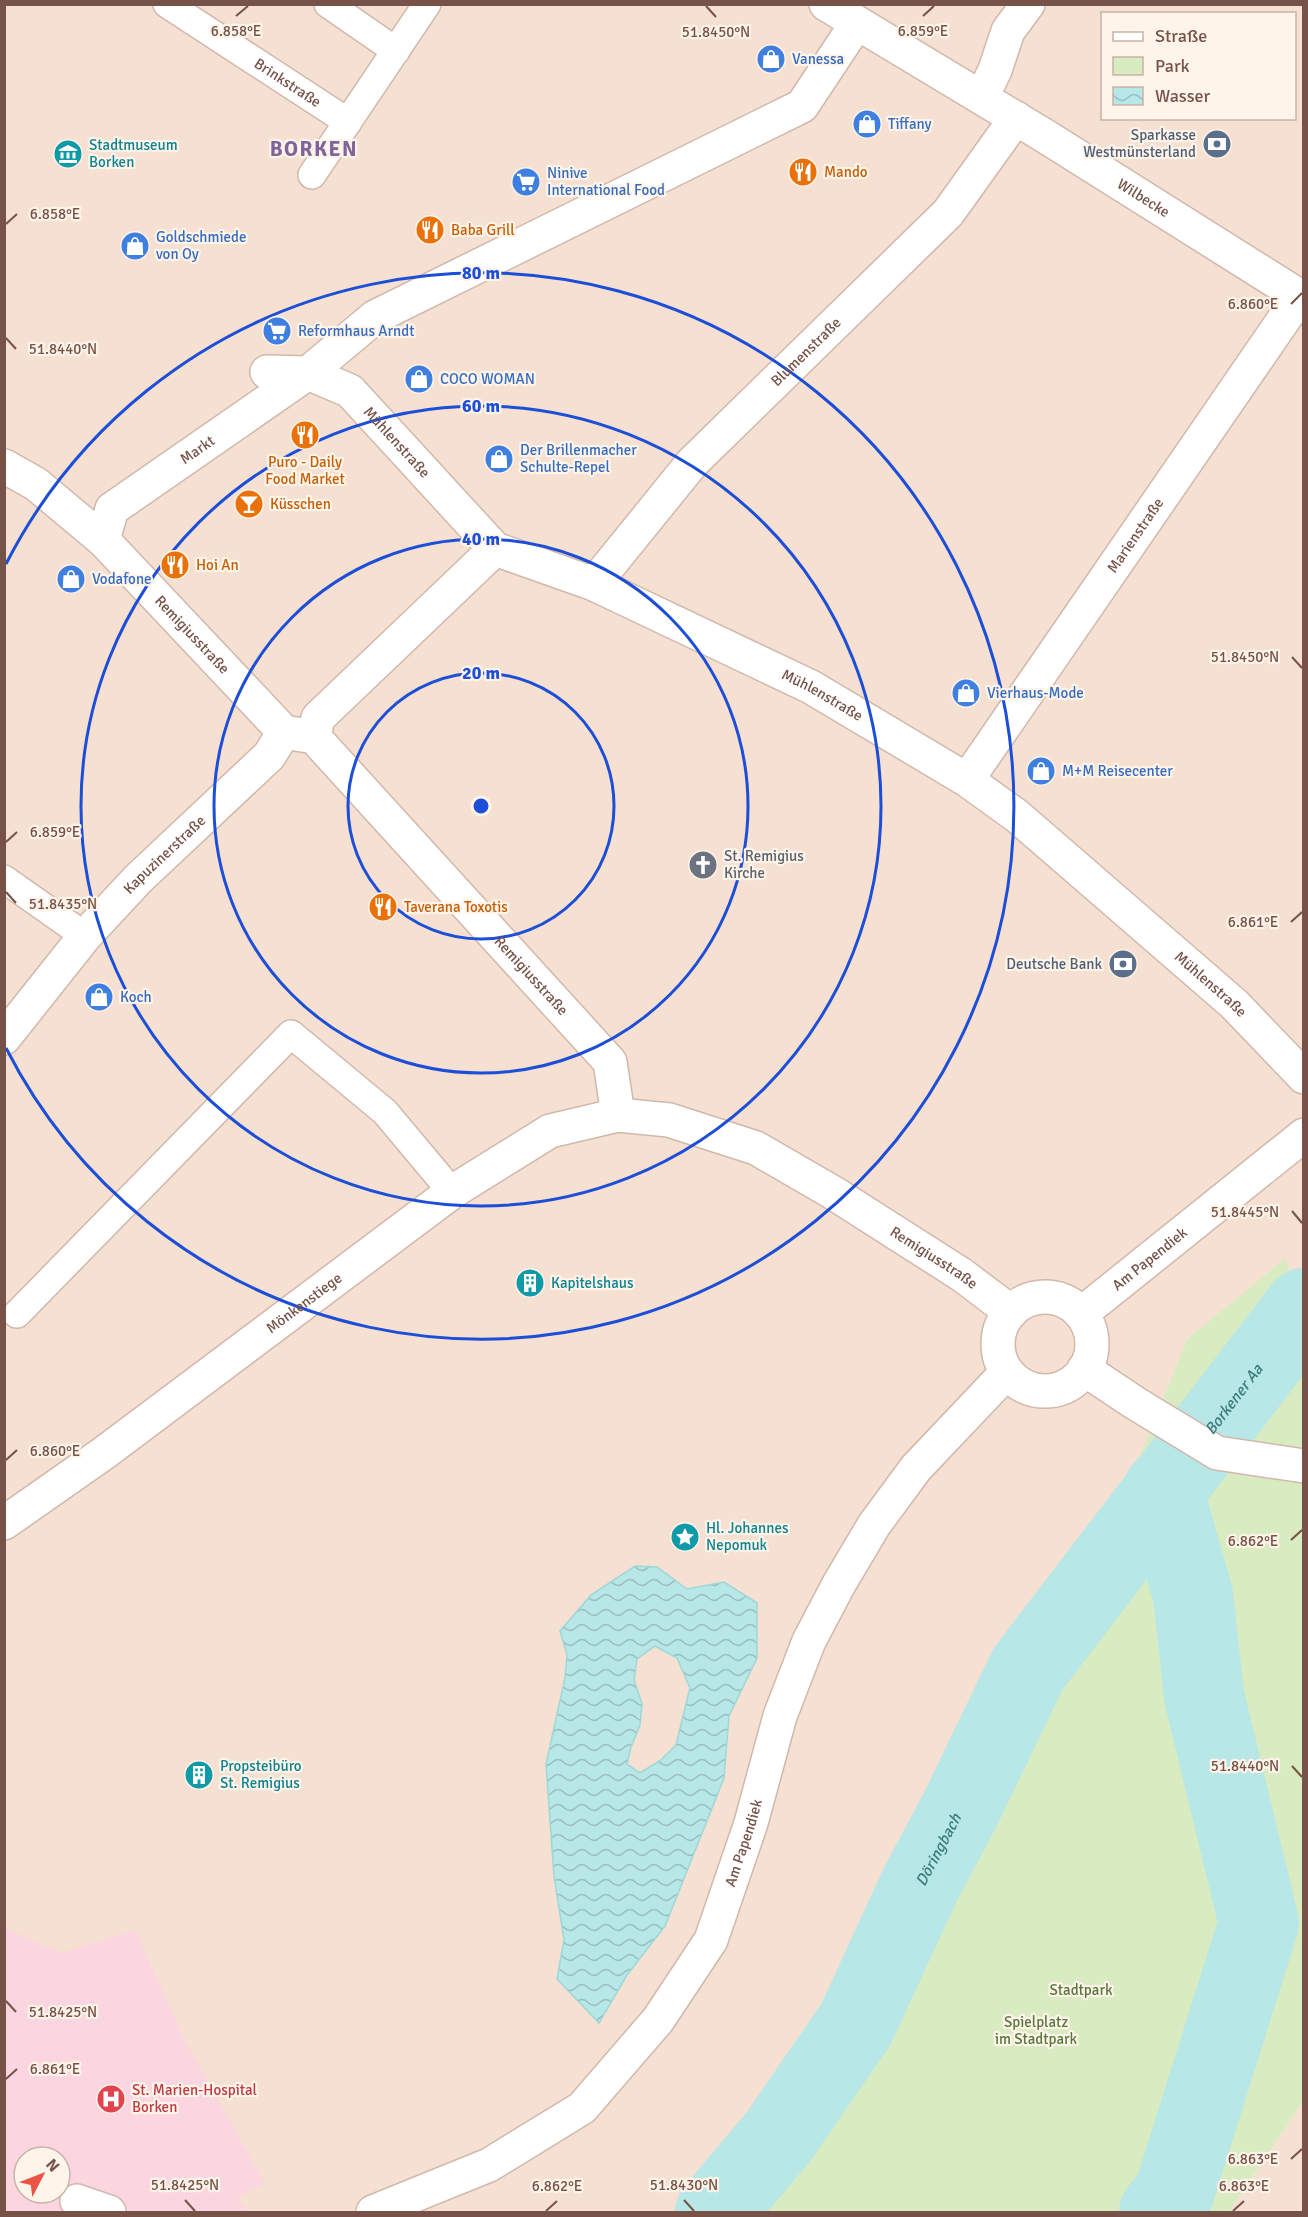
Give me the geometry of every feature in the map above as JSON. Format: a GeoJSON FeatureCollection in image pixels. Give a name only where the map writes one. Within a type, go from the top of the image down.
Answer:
{"type":"FeatureCollection","features":[{"type":"Feature","properties":{"kind":"street"},"geometry":{"type":"LineString","coordinates":[[826,4],[982,98],[995,70],[1008,31],[1028,4]]}},
{"type":"Feature","properties":{"kind":"street","name":"Markt"},"geometry":{"type":"LineString","coordinates":[[103,540],[112,509],[308,373],[375,317],[802,106],[857,23]]}},
{"type":"Feature","properties":{"kind":"street","name":"Wilbecke"},"geometry":{"type":"LineString","coordinates":[[982,98],[1302,295]]}},
{"type":"Feature","properties":{"kind":"street","name":"Blumenstraße"},"geometry":{"type":"LineString","coordinates":[[594,584],[692,463],[948,213],[1016,118]]}},
{"type":"Feature","properties":{"kind":"street","name":"Marienstraße"},"geometry":{"type":"LineString","coordinates":[[967,780],[1302,295]]}},
{"type":"Feature","properties":{"kind":"street"},"geometry":{"type":"LineString","coordinates":[[267,372],[308,373]]}},
{"type":"Feature","properties":{"kind":"street","name":"Mühlenstraße"},"geometry":{"type":"LineString","coordinates":[[308,373],[350,391],[495,549],[594,584],[811,687],[967,780],[1017,816],[1234,1004],[1304,1077]]}},
{"type":"Feature","properties":{"kind":"street","name":"Remigiusstraße"},"geometry":{"type":"LineString","coordinates":[[4,466],[36,484],[103,540],[299,734],[610,1062],[618,1116],[669,1120],[756,1148],[832,1192],[922,1249],[962,1275],[1011,1312]]}},
{"type":"Feature","properties":{"kind":"street","name":"Kapuzinerstraße"},"geometry":{"type":"LineString","coordinates":[[4,1038],[85,936],[138,879],[269,756],[318,718],[495,549]]}},
{"type":"Feature","properties":{"kind":"street","name":"Mönkenstiege"},"geometry":{"type":"LineString","coordinates":[[4,1523],[104,1453],[452,1191],[550,1131],[618,1116]]}},
{"type":"Feature","properties":{"kind":"street","name":"Am Papendiek"},"geometry":{"type":"LineString","coordinates":[[1081,1314],[1304,1135]]}},
{"type":"Feature","properties":{"kind":"street"},"geometry":{"type":"LineString","coordinates":[[1038,1298],[1054,1298],[1069,1304],[1081,1314],[1092,1341],[1090,1356],[1084,1369],[1074,1380],[1062,1388],[1046,1391],[1032,1389],[1018,1383],[1007,1372],[998,1348],[999,1335],[1003,1323],[1011,1312],[1023,1302],[1038,1298]]}},
{"type":"Feature","properties":{"kind":"street"},"geometry":{"type":"LineString","coordinates":[[1084,1369],[1217,1453],[1304,1466]]}},
{"type":"Feature","properties":{"kind":"street","name":"Am Papendiek"},"geometry":{"type":"LineString","coordinates":[[373,2212],[489,2165],[582,2108],[658,2020],[711,1940],[751,1823],[780,1716],[809,1641],[834,1594],[874,1525],[916,1468],[1007,1372]]}},
{"type":"Feature","properties":{"kind":"street"},"geometry":{"type":"LineString","coordinates":[[77,2201],[109,2212]]}},
{"type":"Feature","properties":{"kind":"lane","name":"Brinkstraße"},"geometry":{"type":"LineString","coordinates":[[167,4],[348,122]]}},
{"type":"Feature","properties":{"kind":"lane"},"geometry":{"type":"LineString","coordinates":[[328,4],[396,51]]}},
{"type":"Feature","properties":{"kind":"lane"},"geometry":{"type":"LineString","coordinates":[[312,175],[427,4]]}},
{"type":"Feature","properties":{"kind":"lane"},"geometry":{"type":"LineString","coordinates":[[4,879],[85,936]]}},
{"type":"Feature","properties":{"kind":"lane"},"geometry":{"type":"LineString","coordinates":[[17,1314],[291,1034],[385,1112],[452,1191]]}},
{"type":"Feature","properties":{"kind":"shaded area"},"geometry":{"type":"Polygon","coordinates":[[[5,5],[1303,5],[1303,1329],[1286,1259],[1187,1339],[1127,1488],[963,1729],[787,2086],[678,2212],[5,2212],[5,5]]]}},
{"type":"Feature","properties":{"kind":"shaded area","name":"St. Marien-Hospital Borken"},"geometry":{"type":"Polygon","coordinates":[[[4,1928],[62,1953],[135,1930],[185,2041],[265,2183],[237,2197],[247,2212],[5,2212],[4,1928]]]}},
{"type":"Feature","properties":{"kind":"shaded area"},"geometry":{"type":"Polygon","coordinates":[[[1303,2102],[1303,2212],[1229,2212],[1303,2102]]]}},
{"type":"Feature","properties":{"kind":"green space","name":"Stadtpark"},"geometry":{"type":"Polygon","coordinates":[[[1286,1258],[1304,1329],[1303,2102],[1229,2212],[678,2212],[787,2086],[963,1729],[1127,1488],[1187,1339],[1286,1258]]]}},
{"type":"Feature","properties":{"kind":"water"},"geometry":{"type":"Polygon","coordinates":[[[635,1566],[657,1567],[687,1589],[724,1582],[757,1603],[757,1658],[729,1716],[724,1778],[665,1926],[627,1975],[599,2023],[557,1979],[564,1940],[554,1876],[546,1764],[565,1678],[567,1655],[560,1631],[591,1595],[635,1566]],[[655,1646],[637,1659],[634,1680],[642,1704],[640,1725],[627,1764],[640,1773],[661,1760],[676,1745],[690,1688],[677,1658],[655,1646]]]}},
{"type":"Feature","properties":{"kind":"waterway","name":"Döringbach"},"geometry":{"type":"LineString","coordinates":[[715,2212],[779,2136],[856,2024],[920,1885],[961,1808],[1028,1669],[1304,1308]]}},
{"type":"Feature","properties":{"kind":"waterway"},"geometry":{"type":"LineString","coordinates":[[1159,2212],[1174,2193],[1259,1923],[1204,1696],[1193,1595],[1163,1490]]}},
{"type":"Feature","properties":{"kind":"place","name":"Vanessa"},"geometry":{"type":"Point","coordinates":[771,59]}},
{"type":"Feature","properties":{"kind":"place","name":"Tiffany"},"geometry":{"type":"Point","coordinates":[867,124]}},
{"type":"Feature","properties":{"kind":"place","name":"Sparkasse Westmünsterland"},"geometry":{"type":"Point","coordinates":[1217,144]}},
{"type":"Feature","properties":{"kind":"place","name":"Stadtmuseum Borken"},"geometry":{"type":"Point","coordinates":[68,154]}},
{"type":"Feature","properties":{"kind":"place","name":"Mando"},"geometry":{"type":"Point","coordinates":[803,172]}},
{"type":"Feature","properties":{"kind":"place","name":"Ninive International Food"},"geometry":{"type":"Point","coordinates":[526,182]}},
{"type":"Feature","properties":{"kind":"place","name":"Baba Grill"},"geometry":{"type":"Point","coordinates":[430,230]}},
{"type":"Feature","properties":{"kind":"place","name":"Goldschmiede von Oy"},"geometry":{"type":"Point","coordinates":[135,246]}},
{"type":"Feature","properties":{"kind":"place","name":"Reformhaus Arndt"},"geometry":{"type":"Point","coordinates":[277,331]}},
{"type":"Feature","properties":{"kind":"place","name":"COCO WOMAN"},"geometry":{"type":"Point","coordinates":[419,379]}},
{"type":"Feature","properties":{"kind":"place","name":"Puro - Daily Food Market"},"geometry":{"type":"Point","coordinates":[305,435]}},
{"type":"Feature","properties":{"kind":"place","name":"Der Brillenmacher Schulte-Repel"},"geometry":{"type":"Point","coordinates":[499,459]}},
{"type":"Feature","properties":{"kind":"place","name":"Küsschen"},"geometry":{"type":"Point","coordinates":[249,504]}},
{"type":"Feature","properties":{"kind":"place","name":"Hoi An"},"geometry":{"type":"Point","coordinates":[175,565]}},
{"type":"Feature","properties":{"kind":"place","name":"Vodafone"},"geometry":{"type":"Point","coordinates":[71,579]}},
{"type":"Feature","properties":{"kind":"place","name":"Vierhaus-Mode"},"geometry":{"type":"Point","coordinates":[966,693]}},
{"type":"Feature","properties":{"kind":"place","name":"M+M Reisecenter"},"geometry":{"type":"Point","coordinates":[1041,771]}},
{"type":"Feature","properties":{"kind":"place","name":"St. Remigius Kirche"},"geometry":{"type":"Point","coordinates":[703,865]}},
{"type":"Feature","properties":{"kind":"place","name":"Taverana Toxotis"},"geometry":{"type":"Point","coordinates":[383,907]}},
{"type":"Feature","properties":{"kind":"place","name":"Deutsche Bank"},"geometry":{"type":"Point","coordinates":[1123,964]}},
{"type":"Feature","properties":{"kind":"place","name":"Koch"},"geometry":{"type":"Point","coordinates":[99,997]}},
{"type":"Feature","properties":{"kind":"place","name":"Kapitelshaus"},"geometry":{"type":"Point","coordinates":[530,1283]}},
{"type":"Feature","properties":{"kind":"place","name":"Hl. Johannes Nepomuk"},"geometry":{"type":"Point","coordinates":[685,1537]}},
{"type":"Feature","properties":{"kind":"place","name":"Propsteibüro St. Remigius"},"geometry":{"type":"Point","coordinates":[199,1775]}},
{"type":"Feature","properties":{"kind":"place","name":"St. Marien-Hospital Borken"},"geometry":{"type":"Point","coordinates":[111,2099]}},
{"type":"Feature","properties":{"kind":"district","name":"BORKEN"},"geometry":{"type":"Point","coordinates":[314,149]}},
{"type":"Feature","properties":{"kind":"water label","name":"Borkener Aa"},"geometry":{"type":"Point","coordinates":[1233,1399]}},
{"type":"Feature","properties":{"kind":"park label","name":"Spielplatz im Stadtpark"},"geometry":{"type":"Point","coordinates":[1036,2030]}}]}
